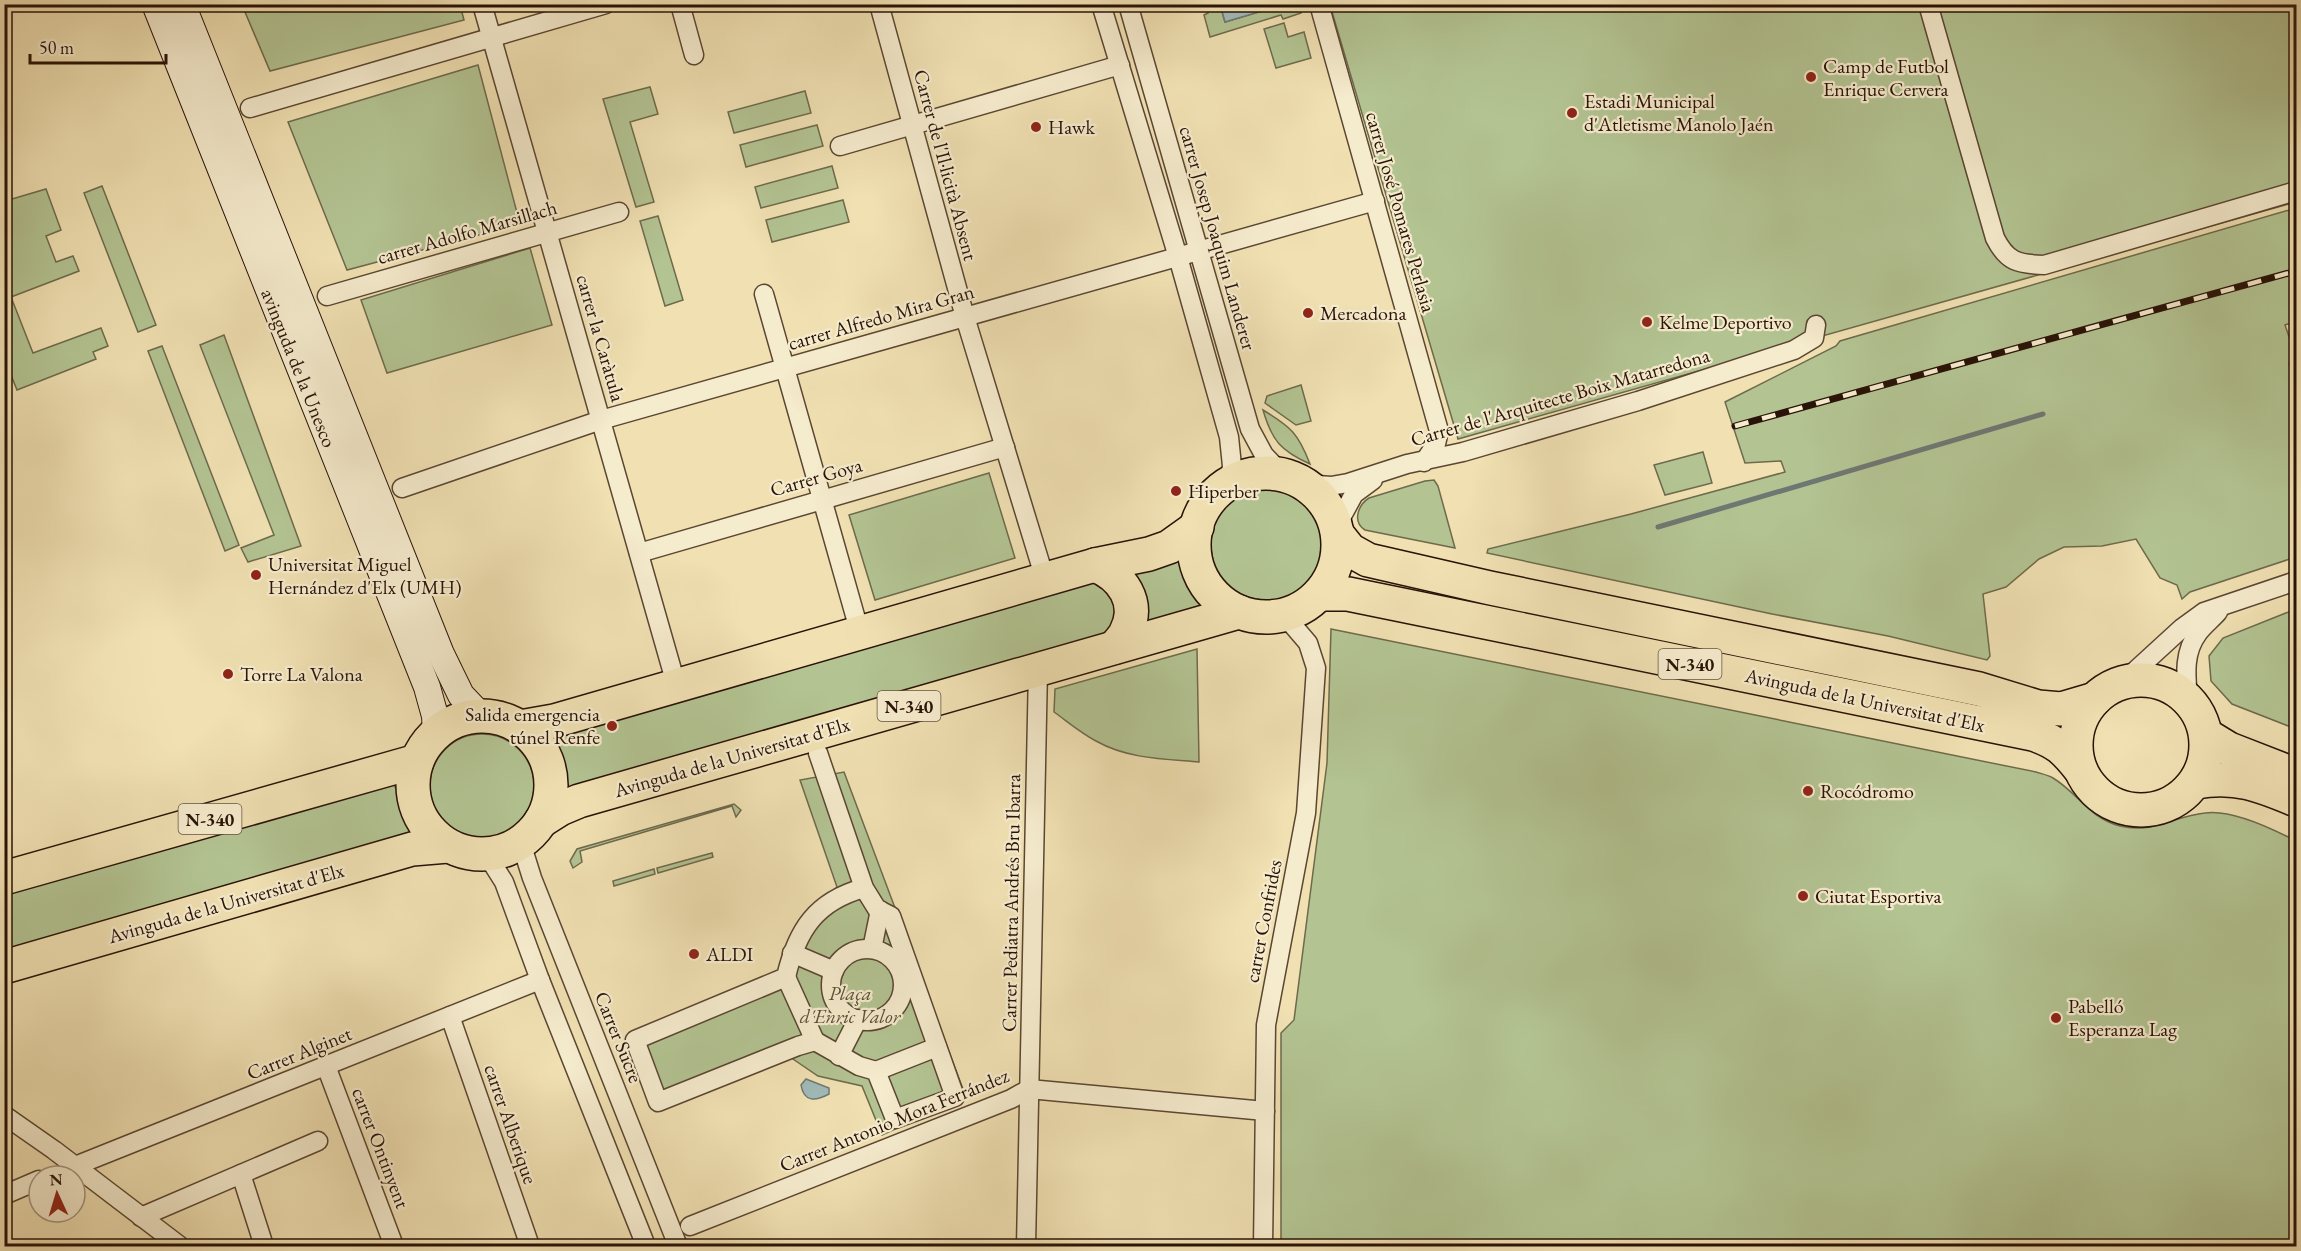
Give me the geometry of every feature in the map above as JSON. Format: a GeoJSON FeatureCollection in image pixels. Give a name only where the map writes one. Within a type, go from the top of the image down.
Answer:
{"type":"FeatureCollection","features":[{"type":"Feature","properties":{"kind":"highway","name":"N-340"},"geometry":{"type":"LineString","coordinates":[[1255,475],[1294,479],[1325,502],[1337,531],[1337,561],[1331,578],[1320,594],[1297,610],[1284,615],[1253,616],[1239,612],[1224,603],[1211,591],[1202,577],[1196,561],[1194,543],[1197,527],[1209,502],[1229,484],[1255,475]]}},
{"type":"Feature","properties":{"kind":"highway","name":"N-340"},"geometry":{"type":"LineString","coordinates":[[520,727],[554,721],[1095,565],[1149,554],[1169,547],[1197,527]]}},
{"type":"Feature","properties":{"kind":"highway","name":"Avinguda de la Universitat d'Elx"},"geometry":{"type":"LineString","coordinates":[[1337,531],[1350,550],[1368,560],[1490,588],[1979,689],[2038,707],[2061,709],[2095,699]]}},
{"type":"Feature","properties":{"kind":"highway"},"geometry":{"type":"LineString","coordinates":[[1095,565],[1110,571],[1121,582],[1129,596],[1131,614],[1126,632],[1115,647]]}},
{"type":"Feature","properties":{"kind":"highway","name":"Avinguda de la Universitat d'Elx"},"geometry":{"type":"LineString","coordinates":[[1320,594],[1347,594],[2033,734],[2050,740],[2065,750],[2080,769]]}},
{"type":"Feature","properties":{"kind":"highway","name":"Avinguda de la Universitat d'Elx"},"geometry":{"type":"LineString","coordinates":[[531,832],[560,809],[579,801],[1239,612]]}},
{"type":"Feature","properties":{"kind":"highway","name":"N-340"},"geometry":{"type":"LineString","coordinates":[[2196,782],[2187,792],[2166,806],[2140,811],[2115,805],[2104,799],[2090,786],[2080,769],[2076,753],[2076,736],[2081,719],[2095,699],[2108,689],[2123,682],[2143,680],[2163,683],[2188,699],[2203,722],[2206,735]]}},
{"type":"Feature","properties":{"kind":"highway","name":"N-340"},"geometry":{"type":"LineString","coordinates":[[481,716],[508,721],[520,727],[541,748],[551,777],[548,807],[531,832],[505,851],[487,855],[474,854],[448,846],[433,834],[417,810],[412,781],[424,746],[436,733],[457,721],[481,716]]}},
{"type":"Feature","properties":{"kind":"highway"},"geometry":{"type":"LineString","coordinates":[[2296,775],[2229,749],[2206,735],[2205,759],[2196,782],[2221,779],[2238,780],[2296,800]]}},
{"type":"Feature","properties":{"kind":"highway","name":"N-340"},"geometry":{"type":"LineString","coordinates":[[4,878],[417,761]]}},
{"type":"Feature","properties":{"kind":"highway","name":"Avinguda de la Universitat d'Elx"},"geometry":{"type":"LineString","coordinates":[[4,967],[412,849],[448,846]]}},
{"type":"Feature","properties":{"kind":"main road","name":"avinguda de la Unesco"},"geometry":{"type":"LineString","coordinates":[[155,4],[427,687],[435,716],[436,733]]}},
{"type":"Feature","properties":{"kind":"main road","name":"avinguda de la Unesco"},"geometry":{"type":"LineString","coordinates":[[182,4],[441,654],[461,695],[481,716]]}},
{"type":"Feature","properties":{"kind":"street","name":"carrer la Caràtula"},"geometry":{"type":"LineString","coordinates":[[482,4],[676,684]]}},
{"type":"Feature","properties":{"kind":"street"},"geometry":{"type":"LineString","coordinates":[[250,108],[606,4]]}},
{"type":"Feature","properties":{"kind":"street"},"geometry":{"type":"LineString","coordinates":[[680,4],[694,55]]}},
{"type":"Feature","properties":{"kind":"street","name":"Carrer de l'Il·licità Absent"},"geometry":{"type":"LineString","coordinates":[[879,4],[965,317],[1045,579]]}},
{"type":"Feature","properties":{"kind":"street"},"geometry":{"type":"LineString","coordinates":[[1101,4],[1178,257],[1232,446],[1229,484]]}},
{"type":"Feature","properties":{"kind":"street","name":"carrer Josep Joaquim Landerer"},"geometry":{"type":"LineString","coordinates":[[1128,4],[1250,429],[1264,455],[1294,479]]}},
{"type":"Feature","properties":{"kind":"street","name":"carrer José Pomares Perlasia"},"geometry":{"type":"LineString","coordinates":[[1319,4],[1439,431]]}},
{"type":"Feature","properties":{"kind":"street"},"geometry":{"type":"LineString","coordinates":[[1928,4],[1992,230],[2003,254],[2023,264],[2044,265],[2296,191]]}},
{"type":"Feature","properties":{"kind":"street"},"geometry":{"type":"LineString","coordinates":[[840,146],[1119,65]]}},
{"type":"Feature","properties":{"kind":"street","name":"carrer Alfredo Mira Gran"},"geometry":{"type":"LineString","coordinates":[[402,488],[601,420],[1375,201]]}},
{"type":"Feature","properties":{"kind":"street","name":"carrer Adolfo Marsillach"},"geometry":{"type":"LineString","coordinates":[[327,296],[619,212]]}},
{"type":"Feature","properties":{"kind":"street"},"geometry":{"type":"LineString","coordinates":[[764,294],[856,619]]}},
{"type":"Feature","properties":{"kind":"street","name":"Carrer de l'Arquitecte Boix Matarredona"},"geometry":{"type":"LineString","coordinates":[[1294,479],[1331,486],[1463,452],[1638,400],[1794,350],[1814,338],[1816,325]]}},
{"type":"Feature","properties":{"kind":"street"},"geometry":{"type":"LineString","coordinates":[[1439,431],[1446,442],[1463,452]]}},
{"type":"Feature","properties":{"kind":"street"},"geometry":{"type":"LineString","coordinates":[[1415,463],[1436,444],[1439,431]]}},
{"type":"Feature","properties":{"kind":"street","name":"Carrer Goya"},"geometry":{"type":"LineString","coordinates":[[639,553],[1005,447]]}},
{"type":"Feature","properties":{"kind":"street","name":"Carrer de l'Arquitecte Boix Matarredona"},"geometry":{"type":"LineString","coordinates":[[1337,531],[1354,494],[1377,477],[1415,463]]}},
{"type":"Feature","properties":{"kind":"street"},"geometry":{"type":"LineString","coordinates":[[2123,682],[2182,628],[2204,612],[2296,581]]}},
{"type":"Feature","properties":{"kind":"street"},"geometry":{"type":"LineString","coordinates":[[2188,699],[2186,677],[2188,653],[2198,633],[2226,604]]}},
{"type":"Feature","properties":{"kind":"street","name":"carrer Confrides"},"geometry":{"type":"LineString","coordinates":[[1263,1246],[1266,1026],[1306,813],[1316,668],[1308,643],[1284,615]]}},
{"type":"Feature","properties":{"kind":"street","name":"Carrer Pediatra Andrés Bru Ibarra"},"geometry":{"type":"LineString","coordinates":[[1026,1246],[1038,669]]}},
{"type":"Feature","properties":{"kind":"street"},"geometry":{"type":"LineString","coordinates":[[818,753],[864,888],[880,910],[891,916],[955,1097],[895,1119],[876,1071]]}},
{"type":"Feature","properties":{"kind":"street","name":"Carrer Sucre"},"geometry":{"type":"LineString","coordinates":[[531,832],[532,878],[678,1246]]}},
{"type":"Feature","properties":{"kind":"street"},"geometry":{"type":"LineString","coordinates":[[487,855],[504,882],[540,980],[646,1246]]}},
{"type":"Feature","properties":{"kind":"street"},"geometry":{"type":"LineString","coordinates":[[864,888],[847,893],[819,911],[797,939],[792,953],[786,977],[815,1041],[859,1066],[876,1071],[937,1047]]}},
{"type":"Feature","properties":{"kind":"street"},"geometry":{"type":"LineString","coordinates":[[872,949],[880,910]]}},
{"type":"Feature","properties":{"kind":"street"},"geometry":{"type":"LineString","coordinates":[[872,949],[888,955],[897,964],[902,974],[903,986],[899,1002],[886,1016],[875,1020],[858,1019],[842,1010],[835,1000],[831,989],[834,971],[844,957],[854,951],[872,949]]}},
{"type":"Feature","properties":{"kind":"street"},"geometry":{"type":"LineString","coordinates":[[792,953],[834,971]]}},
{"type":"Feature","properties":{"kind":"street"},"geometry":{"type":"LineString","coordinates":[[786,977],[635,1040],[658,1101],[815,1041]]}},
{"type":"Feature","properties":{"kind":"street","name":"Carrer Alginet"},"geometry":{"type":"LineString","coordinates":[[80,1164],[540,980]]}},
{"type":"Feature","properties":{"kind":"street"},"geometry":{"type":"LineString","coordinates":[[899,1002],[925,1015]]}},
{"type":"Feature","properties":{"kind":"street","name":"carrer Alberique"},"geometry":{"type":"LineString","coordinates":[[450,1016],[530,1246]]}},
{"type":"Feature","properties":{"kind":"street"},"geometry":{"type":"LineString","coordinates":[[839,1056],[858,1019]]}},
{"type":"Feature","properties":{"kind":"street","name":"carrer Ontinyent"},"geometry":{"type":"LineString","coordinates":[[326,1066],[394,1246]]}},
{"type":"Feature","properties":{"kind":"street","name":"Carrer Antonio Mora Ferrández"},"geometry":{"type":"LineString","coordinates":[[690,1226],[1011,1099],[1029,1089],[1265,1111]]}},
{"type":"Feature","properties":{"kind":"street"},"geometry":{"type":"LineString","coordinates":[[4,1115],[72,1164]]}},
{"type":"Feature","properties":{"kind":"street"},"geometry":{"type":"LineString","coordinates":[[141,1217],[318,1141]]}},
{"type":"Feature","properties":{"kind":"street"},"geometry":{"type":"LineString","coordinates":[[242,1174],[264,1246]]}},
{"type":"Feature","properties":{"kind":"street"},"geometry":{"type":"LineString","coordinates":[[87,1175],[180,1246]]}},
{"type":"Feature","properties":{"kind":"street"},"geometry":{"type":"LineString","coordinates":[[4,1195],[27,1185]]}},
{"type":"Feature","properties":{"kind":"green space"},"geometry":{"type":"Polygon","coordinates":[[[242,5],[460,5],[464,20],[270,71],[242,5]]]}},
{"type":"Feature","properties":{"kind":"green space"},"geometry":{"type":"Polygon","coordinates":[[[1220,5],[1225,22],[1282,5],[1299,5],[1301,13],[1283,19],[1281,15],[1210,37],[1204,15],[1208,13],[1206,6],[1201,6],[1220,5]]]}},
{"type":"Feature","properties":{"kind":"green space","name":"Kelme Deportivo"},"geometry":{"type":"Polygon","coordinates":[[[1330,5],[2296,5],[2296,202],[1458,439],[1330,5]]]}},
{"type":"Feature","properties":{"kind":"green space"},"geometry":{"type":"Polygon","coordinates":[[[1284,23],[1288,37],[1304,32],[1311,58],[1276,68],[1264,29],[1284,23]]]}},
{"type":"Feature","properties":{"kind":"green space"},"geometry":{"type":"Polygon","coordinates":[[[478,65],[520,224],[347,270],[288,122],[478,65]]]}},
{"type":"Feature","properties":{"kind":"green space"},"geometry":{"type":"Polygon","coordinates":[[[650,87],[658,114],[630,122],[654,202],[636,207],[603,99],[650,87]]]}},
{"type":"Feature","properties":{"kind":"green space"},"geometry":{"type":"Polygon","coordinates":[[[805,91],[811,113],[734,133],[728,112],[805,91]]]}},
{"type":"Feature","properties":{"kind":"green space"},"geometry":{"type":"Polygon","coordinates":[[[817,125],[823,146],[746,167],[740,145],[817,125]]]}},
{"type":"Feature","properties":{"kind":"green space"},"geometry":{"type":"Polygon","coordinates":[[[832,166],[838,188],[761,208],[755,187],[832,166]]]}},
{"type":"Feature","properties":{"kind":"green space"},"geometry":{"type":"Polygon","coordinates":[[[102,186],[156,325],[138,332],[84,193],[102,186]]]}},
{"type":"Feature","properties":{"kind":"green space"},"geometry":{"type":"Polygon","coordinates":[[[46,189],[61,230],[46,236],[56,262],[73,256],[79,271],[11,297],[33,353],[101,328],[108,346],[93,352],[96,359],[17,390],[5,360],[5,201],[46,189]]]}},
{"type":"Feature","properties":{"kind":"green space"},"geometry":{"type":"Polygon","coordinates":[[[843,200],[849,222],[772,242],[766,220],[843,200]]]}},
{"type":"Feature","properties":{"kind":"green space"},"geometry":{"type":"Polygon","coordinates":[[[2296,208],[2296,321],[2285,325],[2296,357],[2289,363],[2296,387],[2296,557],[2190,592],[2182,599],[2177,585],[2160,578],[2136,539],[2102,546],[2064,547],[2039,559],[2006,587],[1983,594],[1990,656],[1987,660],[1888,636],[1772,614],[1487,553],[1488,549],[1631,514],[1785,472],[1781,461],[1745,463],[1725,402],[1836,346],[1840,341],[2296,208]]]}},
{"type":"Feature","properties":{"kind":"green space"},"geometry":{"type":"Polygon","coordinates":[[[658,216],[683,300],[665,306],[640,221],[658,216]]]}},
{"type":"Feature","properties":{"kind":"green space"},"geometry":{"type":"Polygon","coordinates":[[[530,248],[552,325],[387,373],[361,300],[530,248]]]}},
{"type":"Feature","properties":{"kind":"green space"},"geometry":{"type":"Polygon","coordinates":[[[224,335],[301,546],[248,562],[241,548],[274,535],[200,345],[224,335]]]}},
{"type":"Feature","properties":{"kind":"green space"},"geometry":{"type":"Polygon","coordinates":[[[162,346],[239,545],[225,551],[148,351],[162,346]]]}},
{"type":"Feature","properties":{"kind":"green space"},"geometry":{"type":"Polygon","coordinates":[[[1301,385],[1311,421],[1296,425],[1265,403],[1267,396],[1301,385]]]}},
{"type":"Feature","properties":{"kind":"green space"},"geometry":{"type":"Polygon","coordinates":[[[1263,410],[1292,432],[1302,445],[1310,464],[1279,444],[1270,430],[1263,410]]]}},
{"type":"Feature","properties":{"kind":"green space"},"geometry":{"type":"Polygon","coordinates":[[[1703,452],[1712,483],[1665,495],[1654,465],[1703,452]]]}},
{"type":"Feature","properties":{"kind":"green space"},"geometry":{"type":"Polygon","coordinates":[[[989,473],[1015,558],[875,600],[849,515],[989,473]]]}},
{"type":"Feature","properties":{"kind":"green space"},"geometry":{"type":"Polygon","coordinates":[[[1434,480],[1438,486],[1455,548],[1365,530],[1361,527],[1358,518],[1359,509],[1369,498],[1434,480]]]}},
{"type":"Feature","properties":{"kind":"green space"},"geometry":{"type":"Polygon","coordinates":[[[1267,488],[1288,493],[1306,505],[1318,523],[1323,544],[1318,565],[1306,583],[1288,595],[1267,600],[1246,595],[1228,583],[1216,565],[1211,544],[1216,523],[1228,505],[1246,493],[1267,488]]]}},
{"type":"Feature","properties":{"kind":"green space"},"geometry":{"type":"Polygon","coordinates":[[[1182,550],[1193,582],[1213,609],[1141,631],[1125,568],[1182,550]]]}},
{"type":"Feature","properties":{"kind":"green space"},"geometry":{"type":"Polygon","coordinates":[[[1093,574],[1127,612],[1113,639],[567,800],[563,764],[546,733],[1093,574]]]}},
{"type":"Feature","properties":{"kind":"green space"},"geometry":{"type":"Polygon","coordinates":[[[2296,609],[2296,729],[2232,704],[2211,681],[2209,656],[2223,638],[2296,609]]]}},
{"type":"Feature","properties":{"kind":"green space","name":"Ciutat Esportiva"},"geometry":{"type":"Polygon","coordinates":[[[1331,629],[2036,772],[2053,778],[2100,817],[2120,826],[2143,828],[2205,813],[2227,814],[2252,821],[2296,841],[2296,1246],[1281,1246],[1281,1033],[1294,1020],[1327,763],[1331,629]]]}},
{"type":"Feature","properties":{"kind":"green space"},"geometry":{"type":"Polygon","coordinates":[[[1197,649],[1199,762],[1133,755],[1108,747],[1090,738],[1054,712],[1055,689],[1197,649]]]}},
{"type":"Feature","properties":{"kind":"green space"},"geometry":{"type":"Polygon","coordinates":[[[482,734],[502,738],[511,743],[525,757],[530,766],[534,786],[530,806],[525,815],[511,829],[502,834],[482,838],[462,834],[453,829],[439,815],[434,806],[430,786],[434,766],[439,757],[453,743],[462,738],[482,734]]]}},
{"type":"Feature","properties":{"kind":"green space"},"geometry":{"type":"Polygon","coordinates":[[[387,768],[416,835],[5,955],[5,881],[387,768]]]}},
{"type":"Feature","properties":{"kind":"green space","name":"Plaça d'Enric Valor"},"geometry":{"type":"Polygon","coordinates":[[[844,772],[966,1097],[882,1135],[862,1086],[818,1076],[787,1055],[656,1106],[627,1039],[781,973],[807,912],[837,887],[800,780],[844,772]]]}},
{"type":"Feature","properties":{"kind":"green space"},"geometry":{"type":"Polygon","coordinates":[[[734,804],[741,810],[736,817],[732,806],[580,851],[582,862],[573,868],[570,861],[577,849],[734,804]]]}},
{"type":"Feature","properties":{"kind":"green space"},"geometry":{"type":"Polygon","coordinates":[[[712,853],[713,857],[658,873],[657,868],[712,853]]]}},
{"type":"Feature","properties":{"kind":"green space"},"geometry":{"type":"Polygon","coordinates":[[[654,869],[655,874],[614,886],[613,881],[654,869]]]}},
{"type":"Feature","properties":{"kind":"water"},"geometry":{"type":"Polygon","coordinates":[[[1220,4],[1282,4],[1282,5],[1225,22],[1220,4]]]}},
{"type":"Feature","properties":{"kind":"water"},"geometry":{"type":"Polygon","coordinates":[[[806,1079],[829,1088],[829,1094],[815,1099],[808,1098],[801,1085],[806,1079]]]}},
{"type":"Feature","properties":{"kind":"waterway"},"geometry":{"type":"LineString","coordinates":[[1658,527],[2043,414]]}},
{"type":"Feature","properties":{"kind":"railway"},"geometry":{"type":"LineString","coordinates":[[1735,426],[2296,271]]}},
{"type":"Feature","properties":{"kind":"place","name":"Camp de Futbol Enrique Cervera"},"geometry":{"type":"Point","coordinates":[1811,77]}},
{"type":"Feature","properties":{"kind":"place","name":"Estadi Municipal d'Atletisme Manolo Jaén"},"geometry":{"type":"Point","coordinates":[1572,113]}},
{"type":"Feature","properties":{"kind":"place","name":"Hawk"},"geometry":{"type":"Point","coordinates":[1036,127]}},
{"type":"Feature","properties":{"kind":"place","name":"Mercadona"},"geometry":{"type":"Point","coordinates":[1308,313]}},
{"type":"Feature","properties":{"kind":"place","name":"Kelme Deportivo"},"geometry":{"type":"Point","coordinates":[1647,322]}},
{"type":"Feature","properties":{"kind":"place","name":"Hiperber"},"geometry":{"type":"Point","coordinates":[1176,491]}},
{"type":"Feature","properties":{"kind":"place","name":"Universitat Miguel Hernández d'Elx (UMH)"},"geometry":{"type":"Point","coordinates":[256,575]}},
{"type":"Feature","properties":{"kind":"place","name":"Torre La Valona"},"geometry":{"type":"Point","coordinates":[228,674]}},
{"type":"Feature","properties":{"kind":"place","name":"Salida emergencia túnel Renfe"},"geometry":{"type":"Point","coordinates":[612,726]}},
{"type":"Feature","properties":{"kind":"place","name":"Rocódromo"},"geometry":{"type":"Point","coordinates":[1808,791]}},
{"type":"Feature","properties":{"kind":"place","name":"Ciutat Esportiva"},"geometry":{"type":"Point","coordinates":[1803,896]}},
{"type":"Feature","properties":{"kind":"place","name":"ALDI"},"geometry":{"type":"Point","coordinates":[694,954]}},
{"type":"Feature","properties":{"kind":"place","name":"Pabelló Esperanza Lag"},"geometry":{"type":"Point","coordinates":[2056,1018]}}]}
